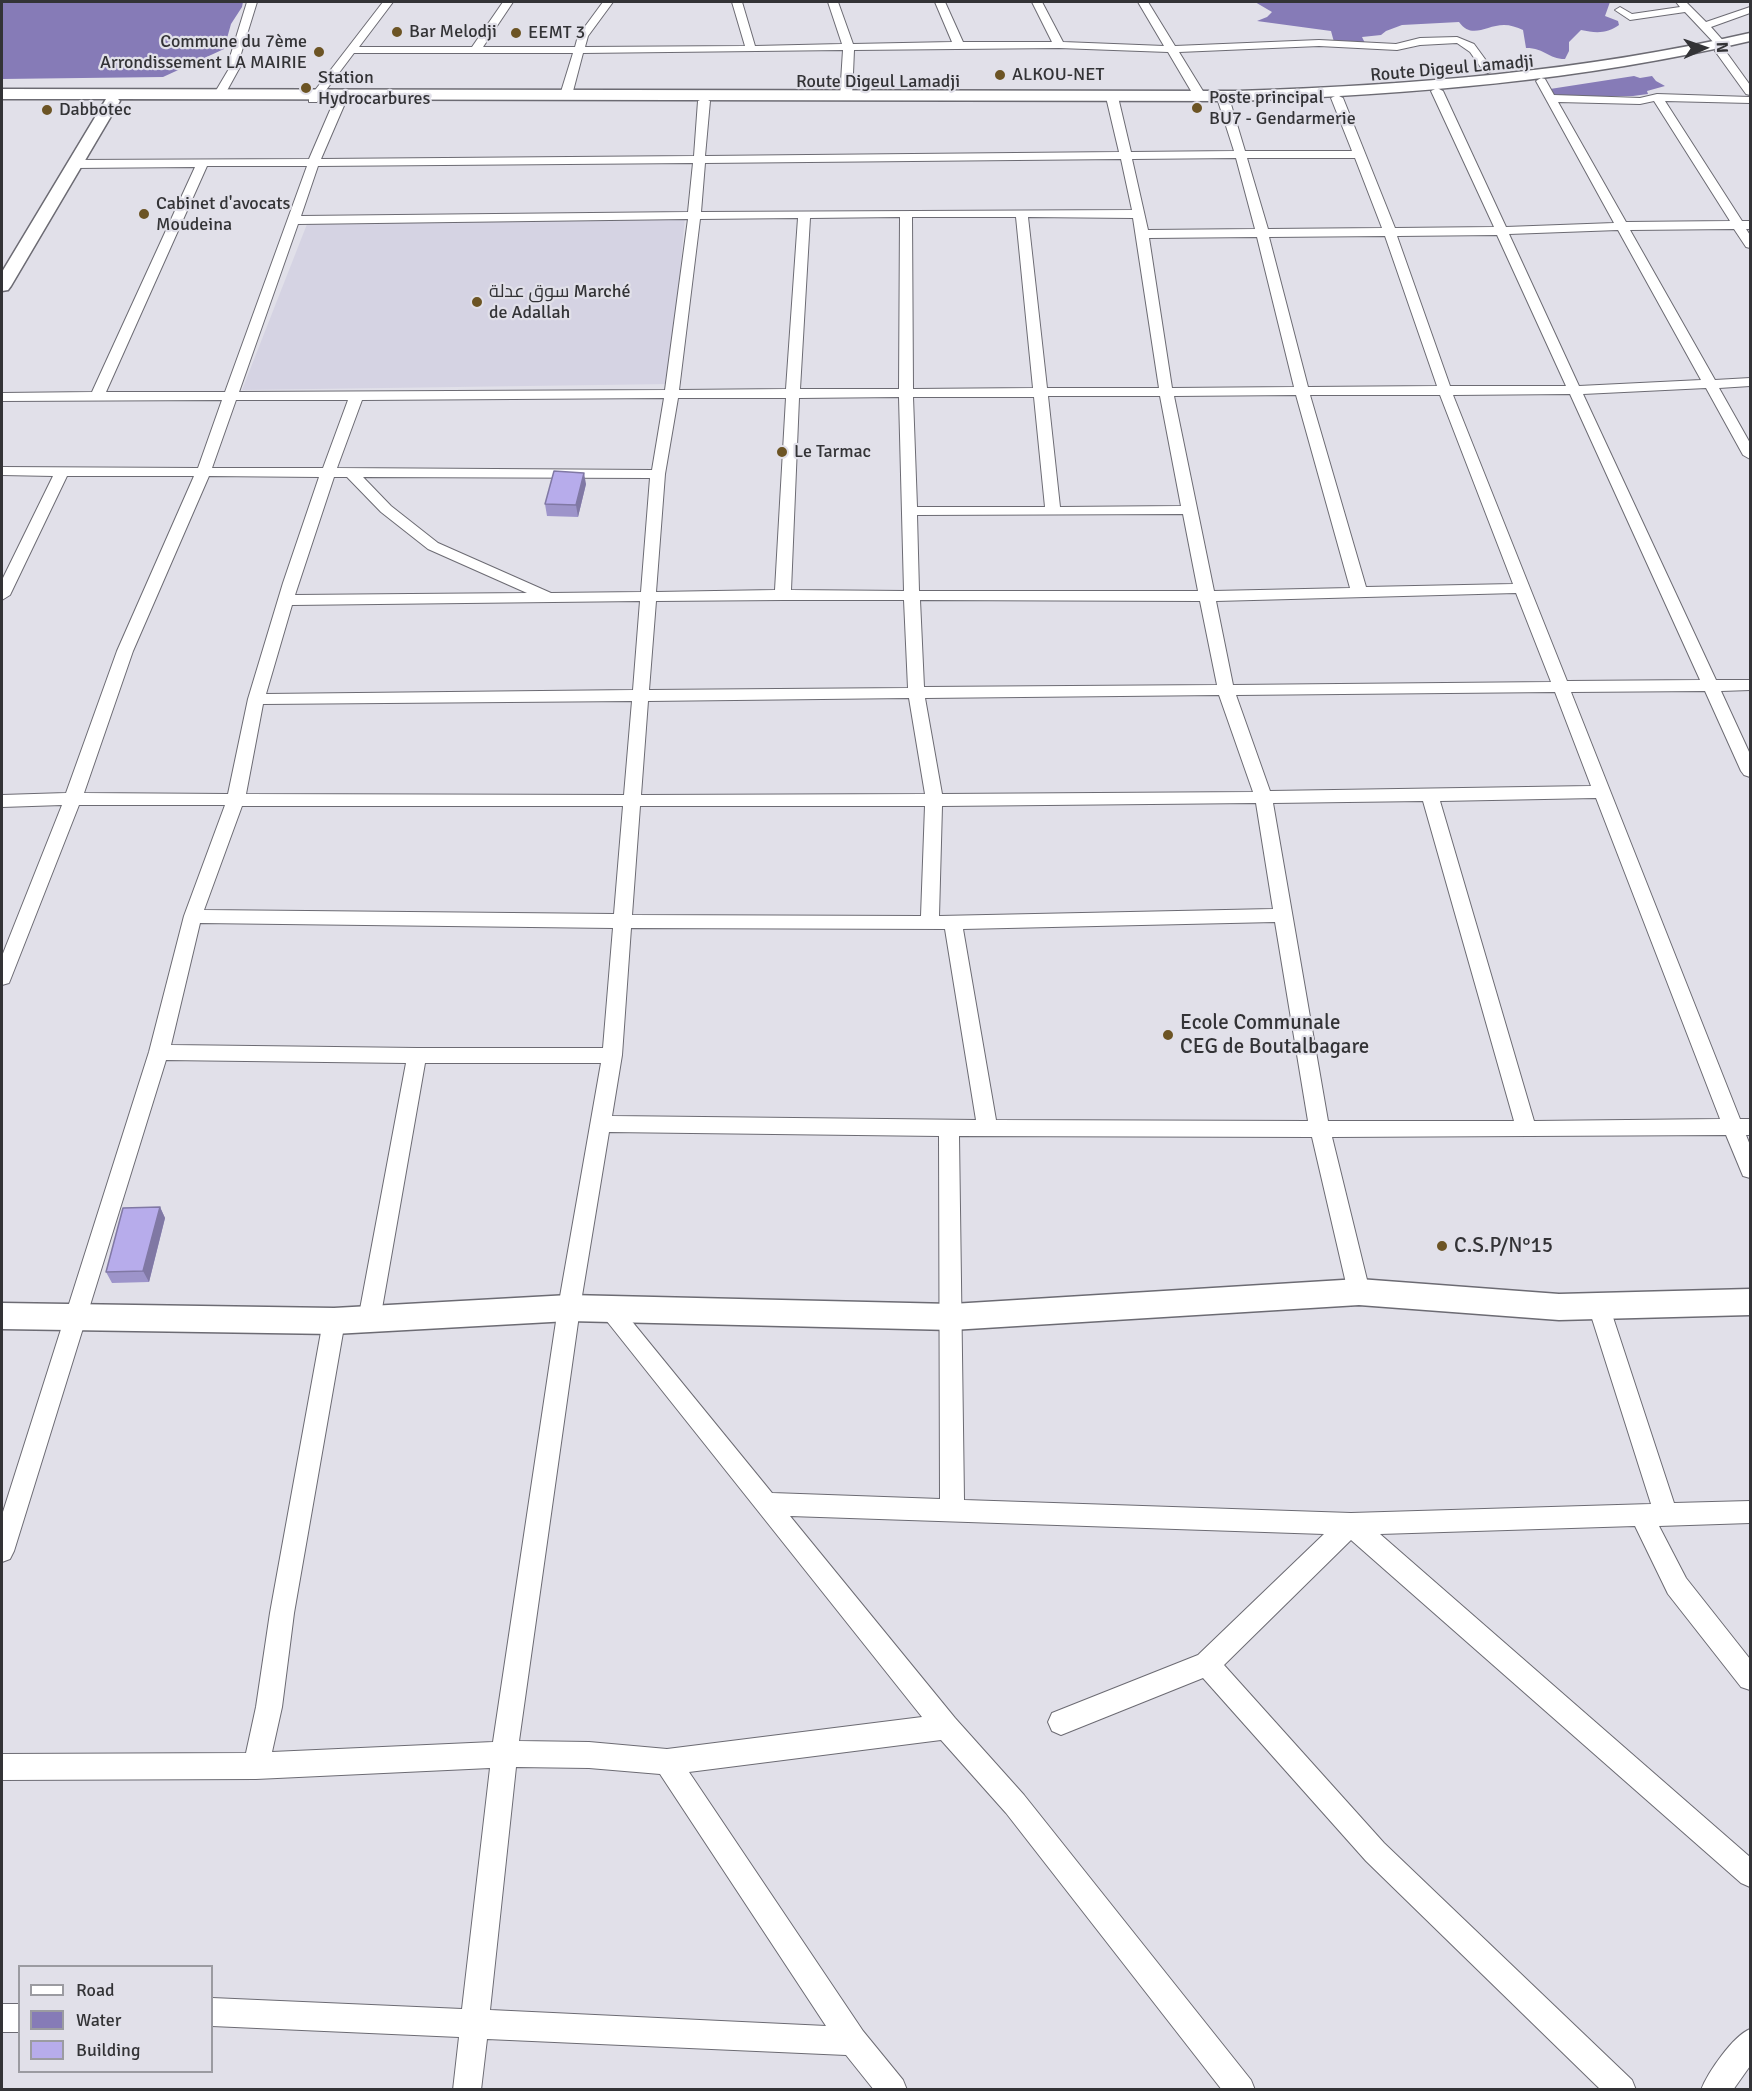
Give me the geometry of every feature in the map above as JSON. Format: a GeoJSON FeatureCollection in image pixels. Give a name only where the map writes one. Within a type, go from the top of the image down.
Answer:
{"type":"FeatureCollection","features":[{"type":"Feature","properties":{"kind":"main road"},"geometry":{"type":"LineString","coordinates":[[2,94],[1112,99],[1350,91],[1517,78],[1721,47],[1750,37]]}},
{"type":"Feature","properties":{"kind":"main road","name":"Route Digeul Lamadji"},"geometry":{"type":"LineString","coordinates":[[2,100],[112,101],[315,97],[340,100],[1112,99],[1224,101],[1337,98],[1541,81],[1611,71],[1721,47],[1750,43]]}},
{"type":"Feature","properties":{"kind":"main road"},"geometry":{"type":"LineString","coordinates":[[2,286],[7,269],[112,101]]}},
{"type":"Feature","properties":{"kind":"main road"},"geometry":{"type":"LineString","coordinates":[[2,1316],[334,1321],[569,1308],[952,1317],[1359,1292],[1559,1307],[1750,1302]]}},
{"type":"Feature","properties":{"kind":"street"},"geometry":{"type":"LineString","coordinates":[[220,94],[235,67],[235,57],[252,2]]}},
{"type":"Feature","properties":{"kind":"street"},"geometry":{"type":"LineString","coordinates":[[315,97],[388,2]]}},
{"type":"Feature","properties":{"kind":"street"},"geometry":{"type":"LineString","coordinates":[[476,50],[508,2]]}},
{"type":"Feature","properties":{"kind":"street"},"geometry":{"type":"LineString","coordinates":[[566,95],[583,36],[608,2]]}},
{"type":"Feature","properties":{"kind":"street"},"geometry":{"type":"LineString","coordinates":[[737,2],[751,49]]}},
{"type":"Feature","properties":{"kind":"street"},"geometry":{"type":"LineString","coordinates":[[833,2],[849,48],[846,97]]}},
{"type":"Feature","properties":{"kind":"street"},"geometry":{"type":"LineString","coordinates":[[940,2],[959,45]]}},
{"type":"Feature","properties":{"kind":"street"},"geometry":{"type":"LineString","coordinates":[[1037,2],[1059,45]]}},
{"type":"Feature","properties":{"kind":"street"},"geometry":{"type":"LineString","coordinates":[[1143,2],[1200,96]]}},
{"type":"Feature","properties":{"kind":"street"},"geometry":{"type":"LineString","coordinates":[[1620,10],[1630,17],[1683,5],[1721,47],[1750,92]]}},
{"type":"Feature","properties":{"kind":"street"},"geometry":{"type":"LineString","coordinates":[[1703,26],[1750,9]]}},
{"type":"Feature","properties":{"kind":"street"},"geometry":{"type":"LineString","coordinates":[[350,50],[578,51],[959,45],[1059,45],[1172,49],[1319,43],[1397,47],[1406,42],[1456,40],[1466,43],[1479,56],[1488,70]]}},
{"type":"Feature","properties":{"kind":"street"},"geometry":{"type":"LineString","coordinates":[[1541,81],[1750,455]]}},
{"type":"Feature","properties":{"kind":"street"},"geometry":{"type":"LineString","coordinates":[[1437,91],[1750,771]]}},
{"type":"Feature","properties":{"kind":"street"},"geometry":{"type":"LineString","coordinates":[[1550,98],[1640,101],[1657,97],[1750,100]]}},
{"type":"Feature","properties":{"kind":"street"},"geometry":{"type":"LineString","coordinates":[[1657,97],[1744,225],[1750,244]]}},
{"type":"Feature","properties":{"kind":"street"},"geometry":{"type":"LineString","coordinates":[[1337,98],[1390,232],[1445,391],[1521,588],[1602,792],[1743,1127],[1750,1170]]}},
{"type":"Feature","properties":{"kind":"street"},"geometry":{"type":"LineString","coordinates":[[1112,99],[1139,214],[1166,392],[1226,691],[1263,796],[1320,1129],[1359,1292]]}},
{"type":"Feature","properties":{"kind":"street"},"geometry":{"type":"LineString","coordinates":[[2,978],[73,799],[125,651],[204,471],[312,164],[340,100]]}},
{"type":"Feature","properties":{"kind":"street"},"geometry":{"type":"LineString","coordinates":[[467,2090],[504,1755],[569,1308],[612,1055],[658,474],[673,394],[700,159],[704,101]]}},
{"type":"Feature","properties":{"kind":"street"},"geometry":{"type":"LineString","coordinates":[[1224,101],[1302,391],[1359,591]]}},
{"type":"Feature","properties":{"kind":"street"},"geometry":{"type":"LineString","coordinates":[[74,165],[1359,154]]}},
{"type":"Feature","properties":{"kind":"street"},"geometry":{"type":"LineString","coordinates":[[97,397],[202,165]]}},
{"type":"Feature","properties":{"kind":"street"},"geometry":{"type":"LineString","coordinates":[[294,220],[906,213],[1139,214]]}},
{"type":"Feature","properties":{"kind":"street"},"geometry":{"type":"LineString","coordinates":[[906,213],[906,393],[916,692],[934,799],[930,923]]}},
{"type":"Feature","properties":{"kind":"street"},"geometry":{"type":"LineString","coordinates":[[783,595],[787,484],[804,214]]}},
{"type":"Feature","properties":{"kind":"street"},"geometry":{"type":"LineString","coordinates":[[1022,214],[1053,512]]}},
{"type":"Feature","properties":{"kind":"street"},"geometry":{"type":"LineString","coordinates":[[1142,234],[1502,231],[1621,226],[1744,225]]}},
{"type":"Feature","properties":{"kind":"street"},"geometry":{"type":"LineString","coordinates":[[2,397],[1575,390],[1750,382]]}},
{"type":"Feature","properties":{"kind":"street"},"geometry":{"type":"LineString","coordinates":[[2,1551],[159,1052],[193,916],[236,799],[256,699],[317,503],[357,395]]}},
{"type":"Feature","properties":{"kind":"street"},"geometry":{"type":"LineString","coordinates":[[2,471],[658,474]]}},
{"type":"Feature","properties":{"kind":"street"},"geometry":{"type":"LineString","coordinates":[[2,595],[62,471]]}},
{"type":"Feature","properties":{"kind":"street"},"geometry":{"type":"LineString","coordinates":[[350,472],[386,509],[433,546],[553,598]]}},
{"type":"Feature","properties":{"kind":"street"},"geometry":{"type":"LineString","coordinates":[[909,511],[1190,510]]}},
{"type":"Feature","properties":{"kind":"street"},"geometry":{"type":"LineString","coordinates":[[287,600],[783,595],[1207,596],[1521,588]]}},
{"type":"Feature","properties":{"kind":"street"},"geometry":{"type":"LineString","coordinates":[[256,699],[1750,685]]}},
{"type":"Feature","properties":{"kind":"street"},"geometry":{"type":"LineString","coordinates":[[2,801],[73,799],[934,799],[1430,796],[1602,792]]}},
{"type":"Feature","properties":{"kind":"street"},"geometry":{"type":"LineString","coordinates":[[1430,796],[1526,1129]]}},
{"type":"Feature","properties":{"kind":"street"},"geometry":{"type":"LineString","coordinates":[[193,916],[285,919],[953,923],[1282,915]]}},
{"type":"Feature","properties":{"kind":"street"},"geometry":{"type":"LineString","coordinates":[[953,923],[987,1126]]}},
{"type":"Feature","properties":{"kind":"street"},"geometry":{"type":"LineString","coordinates":[[159,1052],[417,1056],[612,1055]]}},
{"type":"Feature","properties":{"kind":"street"},"geometry":{"type":"LineString","coordinates":[[369,1320],[417,1056]]}},
{"type":"Feature","properties":{"kind":"street"},"geometry":{"type":"LineString","coordinates":[[600,1124],[1320,1129],[1743,1127]]}},
{"type":"Feature","properties":{"kind":"street"},"geometry":{"type":"LineString","coordinates":[[949,1128],[952,1512]]}},
{"type":"Feature","properties":{"kind":"street"},"geometry":{"type":"LineString","coordinates":[[1599,1306],[1654,1516],[1677,1586],[1750,1678]]}},
{"type":"Feature","properties":{"kind":"street"},"geometry":{"type":"LineString","coordinates":[[609,1310],[946,1727],[1015,1804],[1240,2090]]}},
{"type":"Feature","properties":{"kind":"street"},"geometry":{"type":"LineString","coordinates":[[256,1766],[334,1321]]}},
{"type":"Feature","properties":{"kind":"street"},"geometry":{"type":"LineString","coordinates":[[765,1504],[1351,1524],[1750,1512]]}},
{"type":"Feature","properties":{"kind":"street"},"geometry":{"type":"LineString","coordinates":[[1061,1722],[1207,1664],[1351,1524]]}},
{"type":"Feature","properties":{"kind":"street"},"geometry":{"type":"LineString","coordinates":[[1351,1524],[1750,1874]]}},
{"type":"Feature","properties":{"kind":"street"},"geometry":{"type":"LineString","coordinates":[[1207,1664],[1375,1852],[1622,2090]]}},
{"type":"Feature","properties":{"kind":"street"},"geometry":{"type":"LineString","coordinates":[[2,1767],[256,1766],[504,1755],[589,1755],[667,1762],[946,1727]]}},
{"type":"Feature","properties":{"kind":"street"},"geometry":{"type":"LineString","coordinates":[[667,1762],[853,2041],[893,2090]]}},
{"type":"Feature","properties":{"kind":"street"},"geometry":{"type":"LineString","coordinates":[[213,2012],[853,2041]]}},
{"type":"Feature","properties":{"kind":"street"},"geometry":{"type":"LineString","coordinates":[[2,2018],[18,2018]]}},
{"type":"Feature","properties":{"kind":"street"},"geometry":{"type":"LineString","coordinates":[[1715,2090],[1750,2043]]}},
{"type":"Feature","properties":{"kind":"shaded area","name":"سوق عدلة Marché de Adallah"},"geometry":{"type":"Polygon","coordinates":[[[685,217],[670,384],[242,390],[309,219],[685,217]]]}},
{"type":"Feature","properties":{"kind":"water"},"geometry":{"type":"Polygon","coordinates":[[[2,2],[243,2],[231,24],[224,49],[163,77],[2,79],[2,2]]]}},
{"type":"Feature","properties":{"kind":"water"},"geometry":{"type":"Polygon","coordinates":[[[1255,2],[1610,2],[1605,16],[1618,21],[1619,25],[1601,32],[1581,30],[1569,42],[1569,51],[1565,59],[1559,59],[1532,48],[1526,48],[1523,30],[1506,25],[1474,31],[1459,22],[1402,25],[1381,35],[1362,37],[1365,43],[1334,42],[1331,31],[1257,21],[1272,12],[1255,2]]]}},
{"type":"Feature","properties":{"kind":"water"},"geometry":{"type":"Polygon","coordinates":[[[1634,76],[1640,78],[1652,76],[1665,86],[1647,91],[1648,94],[1633,96],[1554,97],[1550,89],[1634,76]]]}},
{"type":"Feature","properties":{"kind":"building"},"geometry":{"type":"Polygon","coordinates":[[[554,471],[584,473],[576,505],[545,504],[554,471]]]}},
{"type":"Feature","properties":{"kind":"building"},"geometry":{"type":"Polygon","coordinates":[[[160,1207],[143,1271],[106,1272],[123,1208],[160,1207]]]}},
{"type":"Feature","properties":{"kind":"place","name":"Bar Melodji"},"geometry":{"type":"Point","coordinates":[397,32]}},
{"type":"Feature","properties":{"kind":"place","name":"EEMT 3"},"geometry":{"type":"Point","coordinates":[516,33]}},
{"type":"Feature","properties":{"kind":"place","name":"Commune du 7ème Arrondissement LA MAIRIE"},"geometry":{"type":"Point","coordinates":[319,52]}},
{"type":"Feature","properties":{"kind":"place","name":"ALKOU-NET"},"geometry":{"type":"Point","coordinates":[1000,75]}},
{"type":"Feature","properties":{"kind":"place","name":"Station Hydrocarbures"},"geometry":{"type":"Point","coordinates":[306,88]}},
{"type":"Feature","properties":{"kind":"place","name":"Poste principal BU7 - Gendarmerie"},"geometry":{"type":"Point","coordinates":[1197,108]}},
{"type":"Feature","properties":{"kind":"place","name":"Dabbotec"},"geometry":{"type":"Point","coordinates":[47,110]}},
{"type":"Feature","properties":{"kind":"place","name":"Cabinet d'avocats Moudeina"},"geometry":{"type":"Point","coordinates":[144,214]}},
{"type":"Feature","properties":{"kind":"place","name":"سوق عدلة Marché de Adallah"},"geometry":{"type":"Point","coordinates":[477,302]}},
{"type":"Feature","properties":{"kind":"place","name":"Le Tarmac"},"geometry":{"type":"Point","coordinates":[782,452]}},
{"type":"Feature","properties":{"kind":"place","name":"Ecole Communale CEG de Boutalbagare"},"geometry":{"type":"Point","coordinates":[1168,1035]}},
{"type":"Feature","properties":{"kind":"place","name":"C.S.P/N°15"},"geometry":{"type":"Point","coordinates":[1442,1246]}}]}
